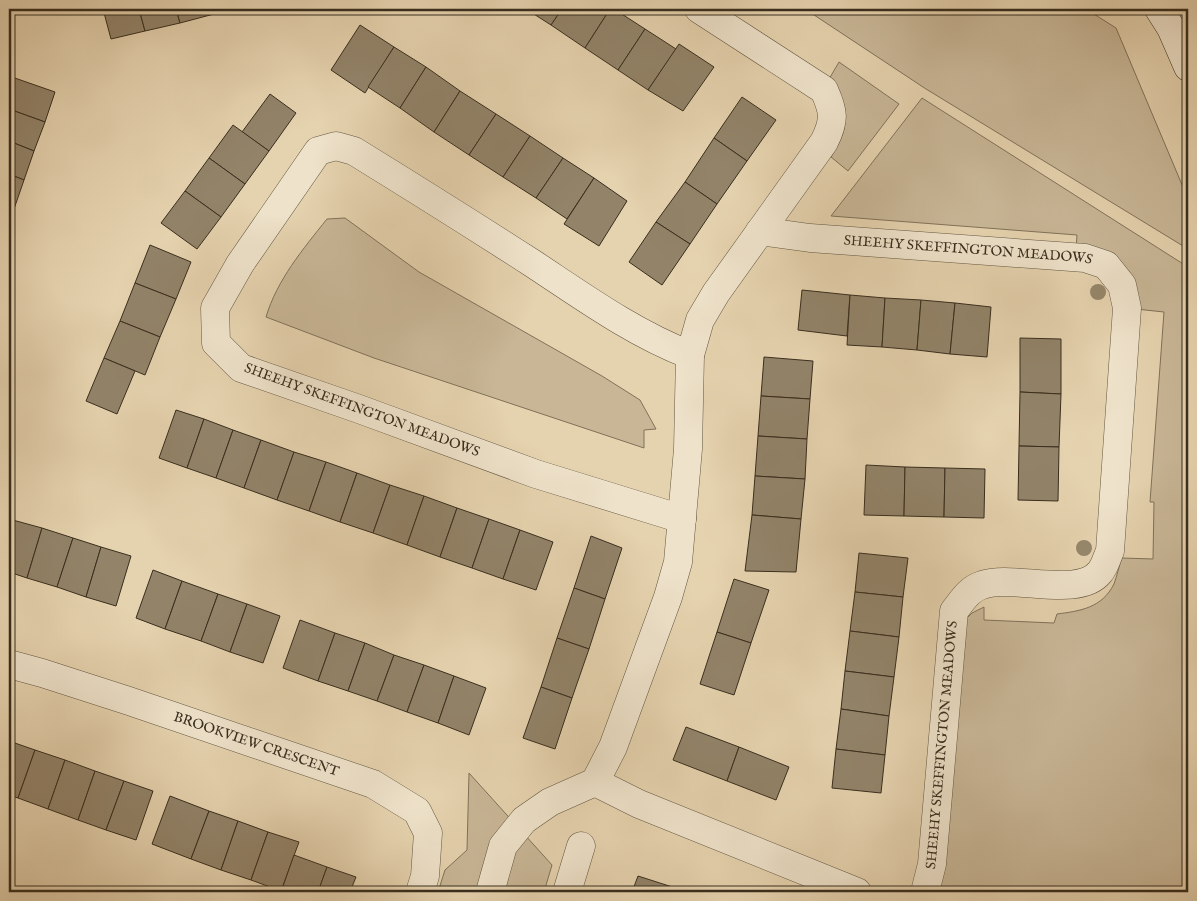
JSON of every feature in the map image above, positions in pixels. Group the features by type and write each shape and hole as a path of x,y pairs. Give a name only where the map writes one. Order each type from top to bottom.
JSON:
{"street":[{"path":"490,892 503,846 524,820 550,802 595,782 613,747 668,597 678,562 688,449 690,355 700,320 716,293 824,142 832,128 832,108 824,90 699,9"},
{"path":"1159,9 1171,28 1188,66"},
{"name":"SHEEHY SKEFFINGTON MEADOWS","path":"682,519 536,474 396,422 241,368 216,344 215,308 240,264 318,151 336,146 354,151 657,341 690,355"},
{"name":"SHEEHY SKEFFINGTON MEADOWS","path":"760,231 810,238 1085,258 1106,265 1122,285 1127,308 1110,550 1100,572 1086,582 1065,585 998,582 981,585 966,595 954,611 932,864 925,892"},
{"name":"BROOKVIEW CRESCENT","path":"9,664 42,673 373,784 416,811 428,833 425,876 420,892"},
{"path":"595,782 639,804 857,892"},
{"path":"567,892 581,846"}],"shaded area":[{"path":"805,9 1086,9 1116,28 1188,199 1188,249 926,89"},
{"path":"839,62 899,104 848,171 831,157 842,136 845,120 840,104 825,86"},
{"path":"922,98 1188,267 1188,892 936,892 966,619 972,613 984,607 984,620 1054,623 1057,614 1082,610 1103,598 1114,584 1122,558 1153,559 1154,502 1150,502 1164,312 1136,309 1076,250 1077,235 831,216"},
{"path":"345,218 419,272 602,376 640,400 656,429 644,430 644,448 374,358 266,317 284,278 318,230 327,219"},
{"path":"469,773 552,865 544,892 438,892 445,870 467,850"}],"building":[{"path":"103,9 139,9 145,31 111,39"},
{"path":"139,9 176,9 180,23 145,31"},
{"path":"176,9 213,9 214,14 180,23"},
{"path":"213,9 236,9 214,14"},
{"path":"526,9 562,9 551,25"},
{"path":"562,9 610,9 585,48 551,25"},
{"path":"610,9 614,9 645,29 618,70 585,48"},
{"path":"360,25 394,47 365,93 331,70"},
{"path":"645,29 676,49 648,90 618,70"},
{"path":"679,44 714,67 683,111 648,90"},
{"path":"394,47 426,67 400,108 368,87"},
{"path":"426,67 460,91 434,132 400,108"},
{"path":"9,76 55,92 45,122 9,109"},
{"path":"460,91 496,114 469,155 434,132"},
{"path":"270,94 296,113 269,151 242,132"},
{"path":"742,97 776,120 747,161 714,138"},
{"path":"9,109 45,122 34,151 9,141"},
{"path":"496,114 530,136 503,177 469,155"},
{"path":"233,125 269,151 245,184 209,158"},
{"path":"530,136 563,158 536,198 503,177"},
{"path":"714,138 747,161 717,204 685,182"},
{"path":"9,141 34,151 24,180 9,174"},
{"path":"209,158 245,184 221,217 185,191"},
{"path":"563,158 594,178 567,219 536,198"},
{"path":"9,174 24,180 14,209 9,207"},
{"path":"594,178 627,201 599,246 564,224"},
{"path":"685,182 717,204 690,244 656,222"},
{"path":"185,191 221,217 197,249 161,223"},
{"path":"656,222 690,244 662,285 629,262"},
{"path":"150,245 191,262 176,299 135,283"},
{"path":"135,283 176,299 160,337 120,321"},
{"path":"802,290 850,295 847,336 798,330"},
{"path":"850,295 885,298 882,347 847,345"},
{"path":"885,298 921,300 917,350 882,347"},
{"path":"921,300 955,303 950,354 917,350"},
{"path":"955,303 991,307 987,357 950,354"},
{"path":"120,321 160,337 145,375 104,358"},
{"path":"1020,338 1061,339 1061,394 1020,392"},
{"path":"764,357 813,361 810,399 761,396"},
{"path":"104,358 135,371 117,414 86,401"},
{"path":"1020,392 1061,394 1059,447 1019,446"},
{"path":"761,396 810,399 807,439 758,436"},
{"path":"176,410 204,419 187,468 159,458"},
{"path":"204,419 233,430 216,478 187,468"},
{"path":"233,430 261,440 244,488 216,478"},
{"path":"758,436 807,439 805,479 755,476"},
{"path":"261,440 294,452 277,500 244,488"},
{"path":"1019,446 1059,447 1058,501 1018,500"},
{"path":"294,452 326,462 309,511 277,500"},
{"path":"326,462 357,473 340,522 309,511"},
{"path":"866,465 905,467 904,516 864,515"},
{"path":"905,467 945,468 944,517 904,516"},
{"path":"945,468 985,469 984,518 944,517"},
{"path":"357,473 390,485 373,533 340,522"},
{"path":"755,476 805,479 801,519 752,515"},
{"path":"390,485 424,496 407,545 373,533"},
{"path":"424,496 457,508 440,557 407,545"},
{"path":"457,508 489,519 472,568 440,557"},
{"path":"752,515 801,519 796,572 745,571"},
{"path":"9,519 42,528 27,578 9,572"},
{"path":"489,519 520,530 503,579 472,568"},
{"path":"42,528 73,538 57,587 27,578"},
{"path":"520,530 553,542 536,590 503,579"},
{"path":"591,536 622,548 605,599 574,588"},
{"path":"73,538 101,547 86,597 57,587"},
{"path":"101,547 131,556 116,606 86,597"},
{"path":"859,553 908,558 903,597 855,592"},
{"path":"153,570 182,581 165,629 136,618"},
{"path":"734,579 769,590 751,643 717,632"},
{"path":"182,581 218,594 201,641 165,629"},
{"path":"574,588 605,599 589,649 557,638"},
{"path":"855,592 903,597 899,637 850,631"},
{"path":"218,594 247,604 230,652 201,641"},
{"path":"247,604 280,616 263,663 230,652"},
{"path":"300,620 335,633 318,681 283,668"},
{"path":"850,631 899,637 894,677 845,671"},
{"path":"717,632 751,643 734,695 700,684"},
{"path":"335,633 365,643 348,691 318,681"},
{"path":"557,638 589,649 572,698 541,687"},
{"path":"365,643 394,655 377,701 348,691"},
{"path":"394,655 424,665 407,712 377,701"},
{"path":"424,665 454,676 438,723 407,712"},
{"path":"845,671 894,677 889,716 841,709"},
{"path":"454,676 486,688 469,735 438,723"},
{"path":"541,687 572,698 555,749 523,738"},
{"path":"841,709 889,716 885,755 836,749"},
{"path":"686,727 739,747 727,781 673,760"},
{"path":"9,741 35,750 18,798 9,795"},
{"path":"739,747 789,767 776,800 727,781"},
{"path":"836,749 885,755 881,793 832,788"},
{"path":"35,750 65,760 48,809 18,798"},
{"path":"65,760 95,771 78,820 48,809"},
{"path":"95,771 124,781 106,830 78,820"},
{"path":"124,781 153,791 136,840 106,830"},
{"path":"170,796 209,811 191,859 152,844"},
{"path":"209,811 238,821 221,870 191,859"},
{"path":"238,821 268,832 251,880 221,870"},
{"path":"268,832 299,842 281,891 251,880"},
{"path":"294,855 327,867 318,892 281,892"},
{"path":"327,867 356,877 350,892 318,892"},
{"path":"638,876 688,892 632,892"}],"tram line":[{"path":"1183,9 1188,12"}]}
